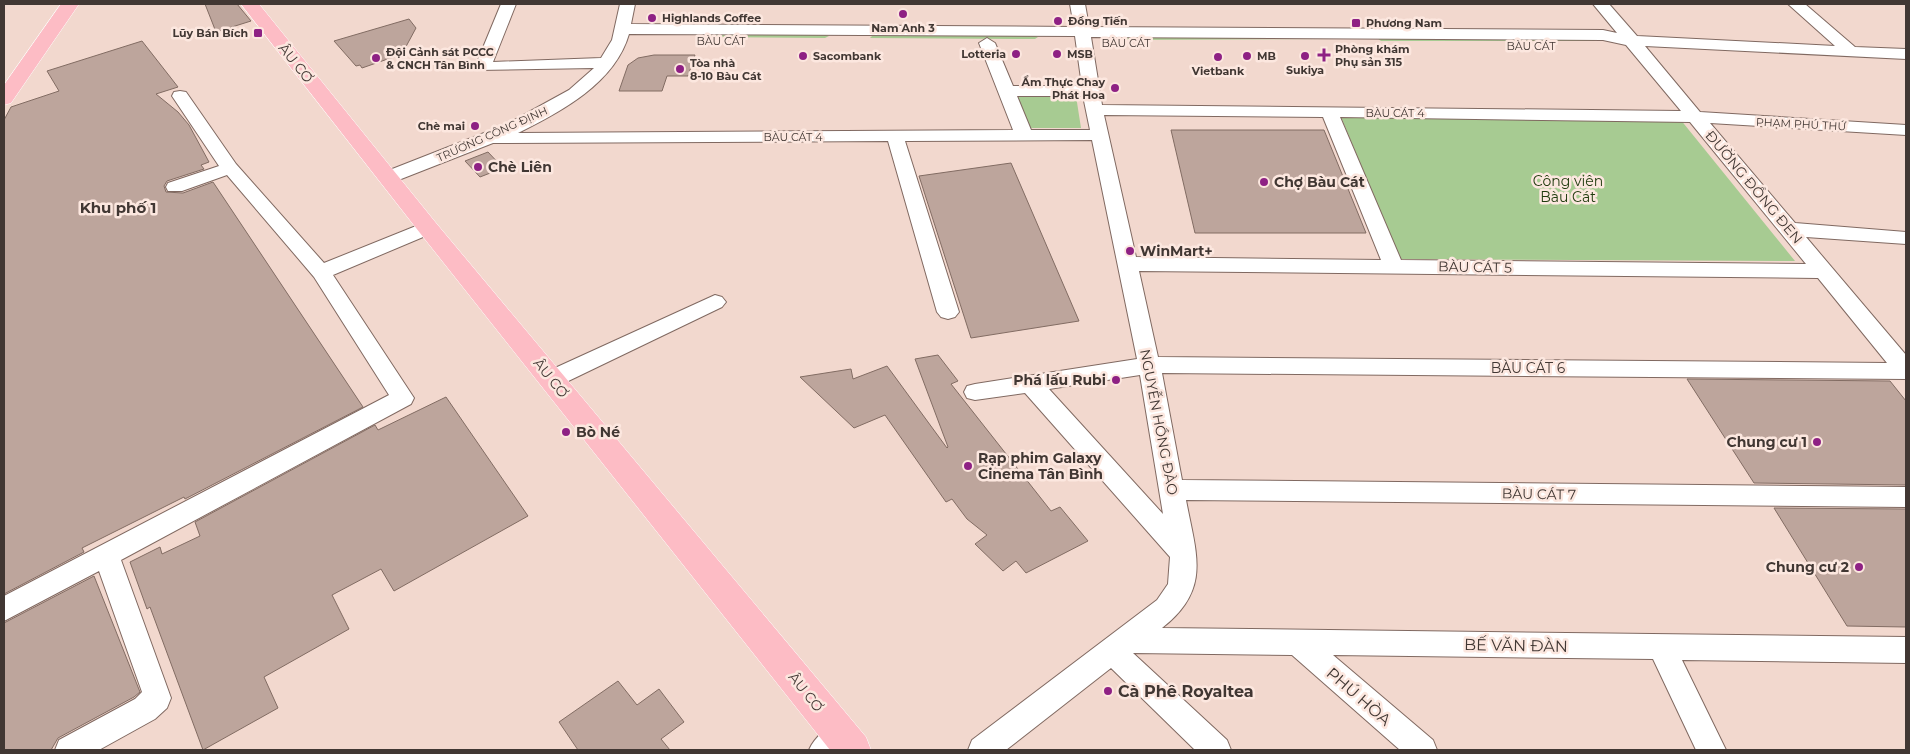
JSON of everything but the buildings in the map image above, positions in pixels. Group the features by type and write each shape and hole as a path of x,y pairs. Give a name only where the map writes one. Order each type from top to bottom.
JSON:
{"main road":[{"path":"4,74 54,4"},
{"path":"4,99 70,4"},
{"name":"ÂU CƠ","path":"250,4 428,228 552,379 839,746"}],"street":[{"path":"508,4 483,67 608,63"},
{"name":"TRƯƠNG CÔNG ĐỊNH","path":"389,177 487,138 570,97 592,80 608,63 621,35 628,4"},
{"name":"NGUYỄN HỒNG ĐÀO","path":"983,750 1119,646 1174,601 1183,580 1183,553 1172,490 1149,364 1092,100 1078,4"},
{"name":"ĐƯỜNG ĐỒNG ĐEN","path":"1602,4 1906,371"},
{"path":"1796,4 1850,51"},
{"name":"BÀU CÁT","path":"621,35 1361,39 1612,46 1632,41 1906,54"},
{"name":"BÀU CÁT","path":"853,36 987,42 1082,37"},
{"path":"987,42 1024,135"},
{"name":"BÀU CÁT 4","path":"1007,91 1092,100 1329,112 1665,114 1696,117"},
{"path":"4,609 403,398 321,272 230,168 180,96"},
{"path":"1329,112 1394,267"},
{"name":"PHẠM PHÚ THỨ","path":"1696,117 1906,130"},
{"name":"BÀU CÁT 4","path":"487,138 1099,135"},
{"path":"895,136 948,312"},
{"path":"175,188 230,168"},
{"path":"321,272 428,228"},
{"path":"1788,229 1906,238"},
{"name":"BÀU CÁT 5","path":"1127,264 1823,271"},
{"path":"552,379 715,302"},
{"name":"BÀU CÁT 6","path":"975,392 1149,364 1906,371"},
{"path":"1030,383 1183,553"},
{"name":"BÀU CÁT 7","path":"1172,490 1906,497"},
{"path":"70,750 145,709 157,698 157,693 107,556"},
{"name":"BẾ VĂN ĐÀN","path":"1119,646 1297,642 1906,650"},
{"name":"PHÚ HÒA","path":"1297,642 1422,750"},
{"path":"1119,646 1216,750"},
{"path":"1661,647 1711,750"}],"green space":[{"path":"710,34 829,36 825,38 708,37"},
{"path":"873,35 1038,37 1035,39 870,38"},
{"path":"1126,37 1341,38 1342,39 1128,40"},
{"path":"1377,38 1594,40 1595,41 1381,41"},
{"path":"1015,96 1076,96 1081,128 1029,128"},
{"name":"Công viên Bàu Cát","path":"1341,117 1680,119 1795,261 1400,259"}],"place":[{"name":"Nam Anh 3","path":"903,14"},
{"name":"Highlands Coffee","path":"652,18"},
{"name":"Đồng Tiến","path":"1058,21"},
{"name":"Phương Nam","path":"1356,23"},
{"name":"Lũy Bán Bích","path":"258,33"},
{"name":"Lotteria","path":"1016,54"},
{"name":"MSB","path":"1057,54"},
{"name":"Phòng khám Phụ sản 315","path":"1324,55"},
{"name":"Sacombank","path":"803,56"},
{"name":"MB","path":"1247,56"},
{"name":"Sukiya","path":"1305,56"},
{"name":"Vietbank","path":"1218,57"},
{"name":"Đội Cảnh sát PCCC & CNCH Tân Bình","path":"376,58"},
{"name":"Tòa nhà 8-10 Bàu Cát","path":"680,69"},
{"name":"Ẩm Thực Chay Phát Hoa","path":"1115,88"},
{"name":"Chè mai","path":"475,126"},
{"name":"Chè Liên","path":"478,167"},
{"name":"Chợ Bàu Cát","path":"1264,182"},
{"name":"WinMart+","path":"1130,251"},
{"name":"Phá lấu Rubi","path":"1116,380"},
{"name":"Bò Né","path":"566,432"},
{"name":"Chung cư 1","path":"1817,442"},
{"name":"Rạp phim Galaxy Cinema Tân Bình","path":"968,466"},
{"name":"Chung cư 2","path":"1859,567"},
{"name":"Cà Phê Royaltea","path":"1108,691"}],"district":[{"name":"Khu phố 1","path":"118,208"}]}
